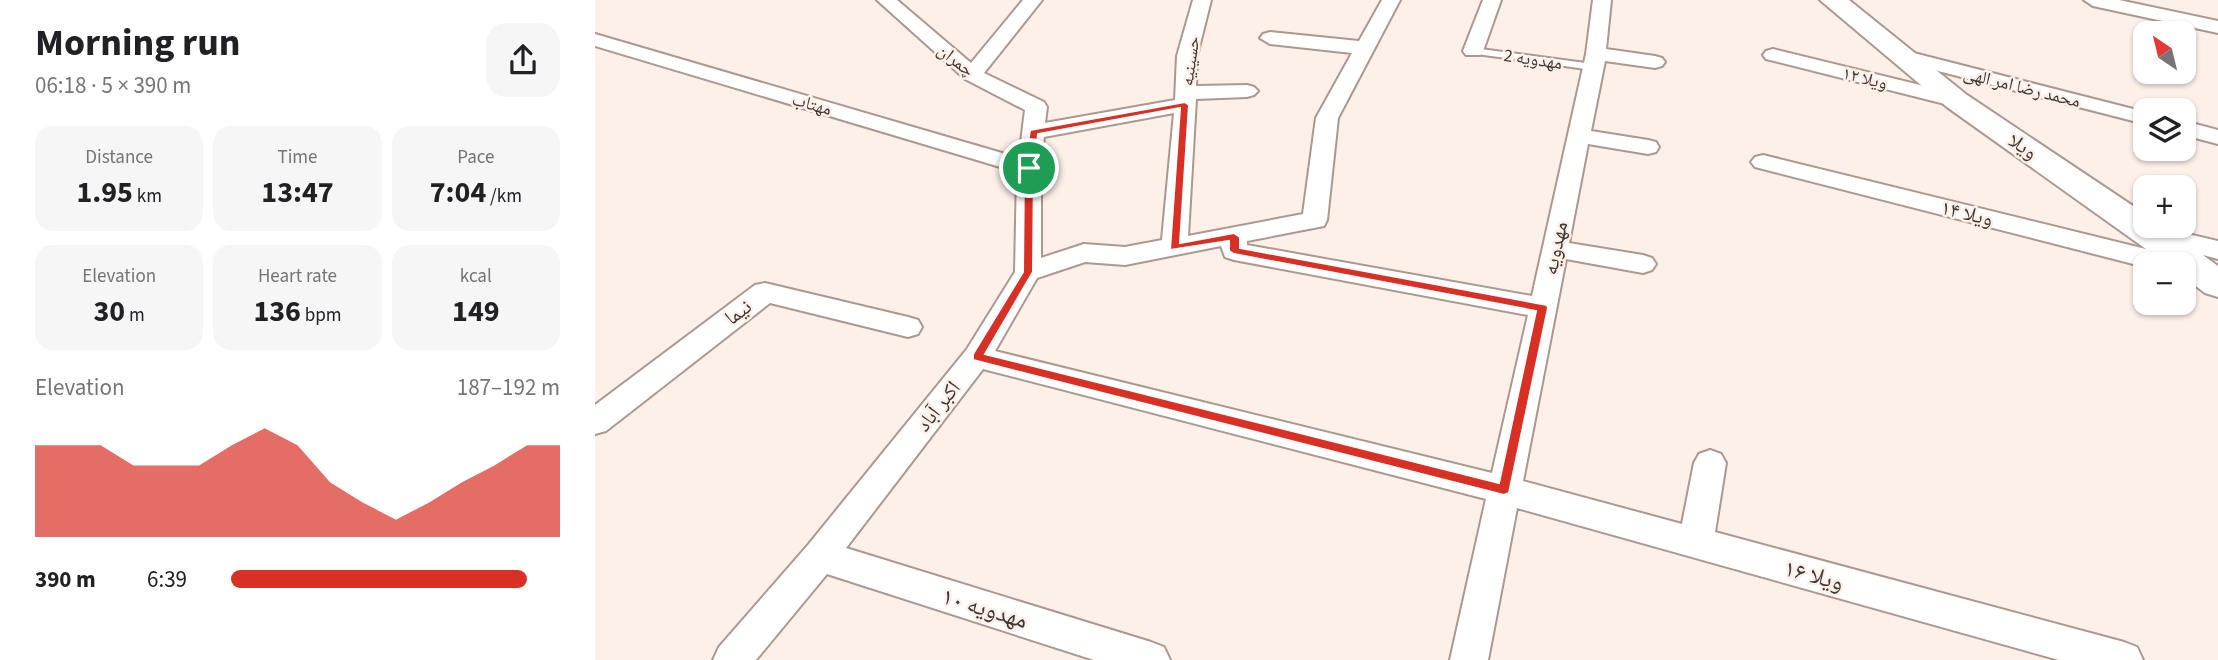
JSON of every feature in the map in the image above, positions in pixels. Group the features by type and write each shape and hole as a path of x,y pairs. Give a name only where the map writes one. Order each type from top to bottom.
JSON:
{"street":[{"name":"چمران","path":"886,0 972,75 1036,107 1033,132"},
{"path":"972,75 1033,0"},
{"name":"حسینیه","path":"1174,248 1187,56 1202,0"},
{"path":"1247,91 1185,99 1033,132 1029,168 1028,272 1084,253 1125,256 1315,220 1327,118 1391,0"},
{"path":"1473,51 1492,0"},
{"name":"مهدویه","path":"1469,660 1579,136 1594,61 1602,0"},
{"name":"ویلا","path":"1833,0 1957,101 2206,269"},
{"path":"2093,0 2218,27"},
{"path":"1271,38 1365,48"},
{"name":"مهتاب","path":"595,40 1029,168"},
{"name":"ویلا ۱۲","path":"1773,55 1957,101"},
{"name":"محمد رضا امر الهی","path":"1898,55 2133,115"},
{"path":"1594,61 1655,62"},
{"path":"2196,131 2218,137"},
{"path":"1579,136 1648,147"},
{"name":"ویلا ۱۴","path":"1763,162 2133,255"},
{"path":"1234,237 1234,251 1543,308"},
{"path":"1555,250 1643,264"},
{"name":"اکبر آباد","path":"732,660 820,555 977,357 1028,272"},
{"name":"نیما","path":"595,422 765,292 908,327"},
{"name":"ویلا ۱۶","path":"977,357 1504,489 2124,660"},
{"path":"1696,542 1710,463"},
{"name":"مهدویه ۱۰","path":"820,555 1151,660"}],"lane":[{"name":"مهدویه 2","path":"1473,51 1594,61"}],"route":[{"path":"1185,105 1174,248 1234,237 1234,251 1543,308 1504,489 977,357 1028,272 1029,168 1033,132 1185,105"}]}
